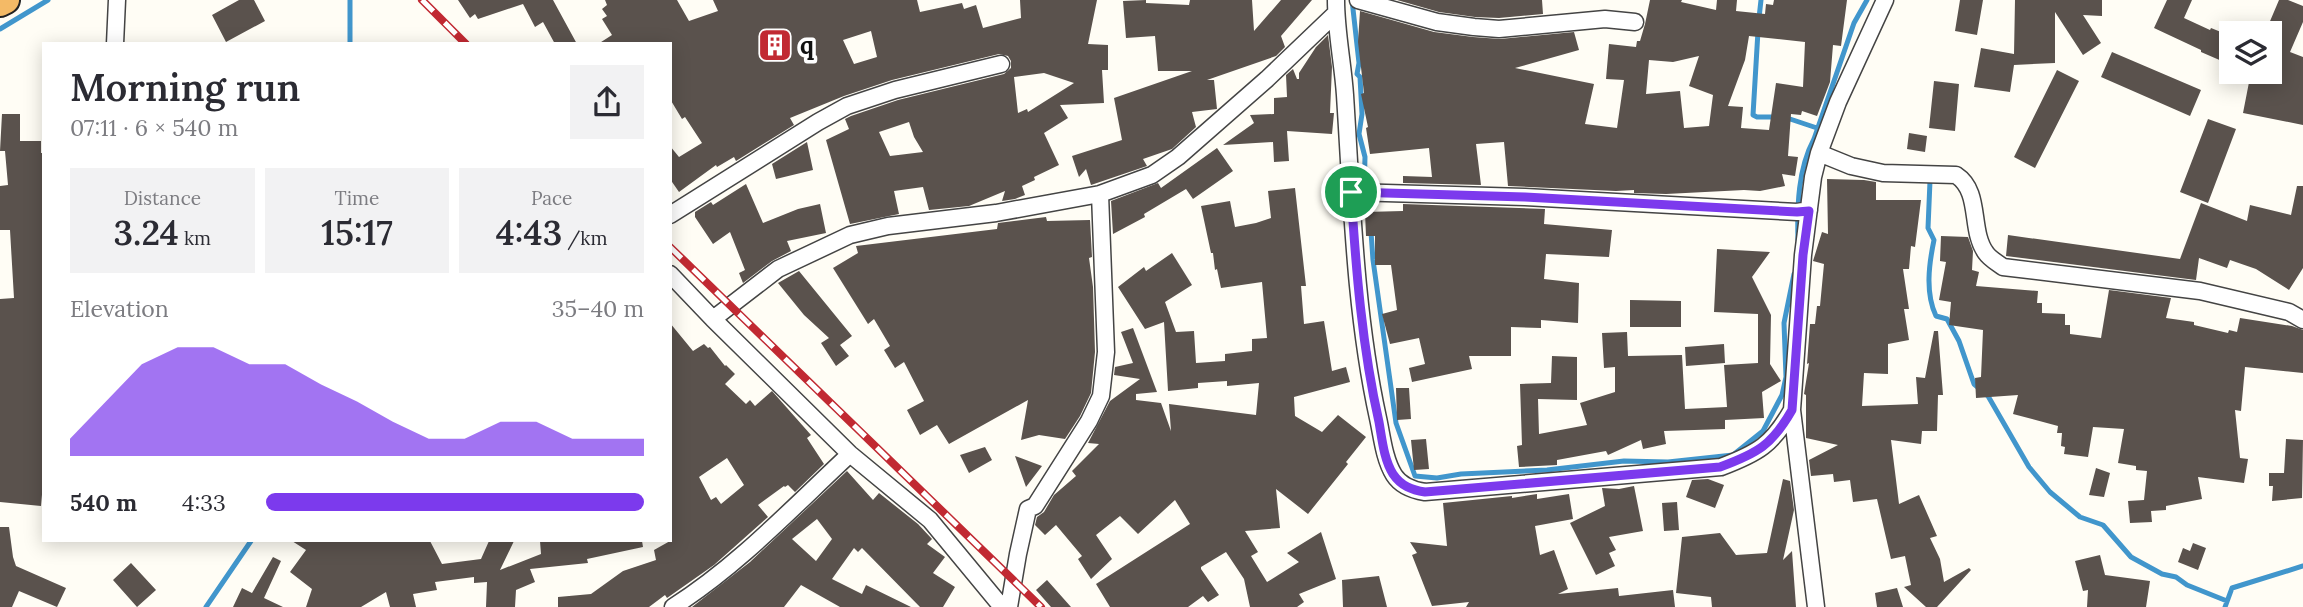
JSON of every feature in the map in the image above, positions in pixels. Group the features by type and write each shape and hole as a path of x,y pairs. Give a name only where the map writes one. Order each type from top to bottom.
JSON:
{"highway":[{"path":"0,3 6,0"}],"street":[{"path":"115,42 117,0"},
{"path":"1359,0 1437,22 1499,29 1605,19 1635,22"},
{"path":"1816,607 1792,410 1803,255 1813,177 1819,153 1838,102 1885,0"},
{"path":"1336,7 1343,62 1356,265 1370,383 1393,474 1411,490 1425,492 1720,467 1747,457 1767,445 1792,410"},
{"path":"713,319 778,269 850,235 888,226 996,213 1100,194 1152,175 1178,157 1267,79 1336,7"},
{"path":"672,214 847,106 895,90 1001,64"},
{"path":"1819,153 1851,166 1883,173 1956,175 1965,181 1970,192 1979,242 1987,255 2003,267 2200,291 2289,312 2303,320"},
{"path":"1351,192 1525,197 1809,211"},
{"path":"1009,607 1017,554 1028,509 1035,506 1089,421 1101,396 1106,352 1100,194"},
{"path":"672,276 850,454 930,520 1002,607"},
{"path":"673,607 729,567 850,454"}],"building":[{"path":"239,0 254,0 265,21 226,42 212,15"},
{"path":"458,0 553,0 576,42 554,42 543,22 535,27 523,4 478,19 475,14 470,18"},
{"path":"605,0 677,0 689,21 718,11 713,0 917,0 920,12 962,3 964,9 976,5 983,28 1021,18 1020,0 1097,0 1088,44 1108,45 1108,70 1102,70 1104,103 1060,105 1068,118 1044,133 1059,165 1022,186 1025,195 1015,199 1002,201 1005,191 969,206 929,210 923,187 894,191 899,214 850,224 826,140 849,129 845,119 851,116 898,100 1004,74 1011,68 1011,61 1008,56 999,54 892,80 790,118 794,125 736,161 734,157 717,167 716,165 679,192 672,182 672,148 679,157 702,143 672,102 672,42 601,42 612,35 602,19 607,16 602,9 607,5","holes":["871,31 877,57 854,64 843,40","1044,73 1074,83 1028,112 1027,109 1018,113 1014,77","909,122 923,152 890,156 879,132"]},
{"path":"1146,0 1146,3 1189,5 1190,0 1252,0 1254,31 1281,0 1312,0 1281,36 1285,47 1276,56 1207,80 1214,80 1217,109 1192,112 1196,127 1172,149 1143,159 1147,166 1091,185 1086,169 1079,177 1072,156 1122,140 1114,98 1192,71 1158,71 1155,36 1126,38 1123,1"},
{"path":"1397,0 1542,0 1543,14 1475,17 1439,12"},
{"path":"1650,0 1682,0 1681,2 1716,10 1717,0 1737,0 1736,11 1765,14 1766,4 1773,5 1774,0 1847,0 1841,46 1833,45 1830,82 1817,116 1802,111 1801,115 1791,114 1788,156 1798,157 1795,176 1782,174 1785,186 1760,191 1666,194 1634,193 1634,190 1508,186 1504,142 1476,144 1481,185 1403,183 1403,176 1432,177 1429,148 1370,154 1361,94 1364,93 1358,42 1360,11 1434,32 1473,37 1500,39 1574,32 1579,50 1515,68 1594,84 1585,124 1617,128 1624,80 1606,79 1609,44 1636,47","holes":["1749,36 1805,42 1803,87 1776,83 1769,130 1741,128 1743,107 1728,106 1745,60","1699,56 1689,86 1713,95 1709,126 1684,128 1680,91 1646,94 1649,60 1673,62"]},
{"path":"1960,0 1983,0 1977,35 1955,31"},
{"path":"2015,0 2102,0 2102,16 2083,15 2101,43 2083,55 2055,12 2055,63 2014,65 2010,92 1974,87 1981,48 2014,54"},
{"path":"2167,0 2192,0 2184,18 2219,31 2219,60 2201,52 2154,28"},
{"path":"2279,0 2288,0 2303,6 2303,22 2290,52 2303,57 2303,125 2243,113 2249,84 2282,84 2282,21 2270,21"},
{"path":"1328,35 1332,67 1330,113 1334,113 1332,134 1287,131 1289,161 1274,162 1273,142 1223,145 1254,123 1250,115 1274,114 1274,98 1287,97 1286,75 1293,69 1299,79 1299,73 1316,47"},
{"path":"2112,52 2201,90 2190,116 2101,77"},
{"path":"2057,70 2079,81 2035,168 2014,157"},
{"path":"1934,81 1959,84 1955,131 1929,128"},
{"path":"2,114 20,114 20,141 41,141 41,506 0,502 0,299 14,298 10,230 0,230 0,186 8,185 5,151 0,151"},
{"path":"2208,119 2236,129 2208,203 2180,192"},
{"path":"1909,133 1927,136 1925,152 1907,149"},
{"path":"807,142 813,170 776,179 772,164"},
{"path":"1217,148 1233,171 1193,199 1186,189 1144,214 1145,217 1113,234 1111,201 1158,183 1161,188"},
{"path":"1827,179 1876,182 1876,200 1921,200 1915,247 1911,246 1909,269 1903,269 1909,309 1904,309 1909,340 1888,344 1888,374 1864,373 1862,406 1918,404 1916,377 1925,378 1934,331 1938,331 1943,395 1938,395 1937,431 1922,431 1921,444 1891,440 1899,504 1919,495 1937,536 1930,538 1940,559 1944,582 1969,568 1971,570 1937,607 1926,607 1904,587 1911,585 1905,556 1891,559 1877,499 1853,502 1850,480 1834,482 1833,474 1811,476 1809,460 1838,445 1806,438 1804,394 1809,363 1807,364 1810,324 1815,324 1817,306 1820,306 1824,264 1813,261 1822,232 1828,234"},
{"path":"746,184 763,223 798,209 820,204 826,233 787,241 791,251 772,261 743,283 739,273 745,270 730,232 713,244 695,217 695,212 711,202 713,205"},
{"path":"2297,186 2303,186 2303,268 2289,290 2256,269 2230,260 2227,268 2199,258 2196,280 2006,256 2008,235 2180,259 2201,203 2247,221 2250,205 2291,215"},
{"path":"1295,188 1306,286 1301,286 1304,324 1324,321 1332,371 1346,367 1350,382 1294,397 1295,416 1322,432 1338,415 1366,437 1308,514 1276,489 1280,528 1245,531 1258,552 1251,556 1267,582 1299,562 1287,553 1321,532 1336,579 1299,594 1304,602 1297,607 1250,607 1244,579 1226,552 1201,567 1219,595 1208,602 1203,596 1188,607 1110,607 1096,584 1190,524 1175,500 1138,534 1120,516 1096,535 1112,559 1091,579 1078,559 1082,556 1056,525 1045,535 1035,525 1037,517 1044,512 1054,495 1076,476 1072,471 1099,444 1088,443 1110,401 1140,379 1114,375 1115,367 1133,363 1121,332 1133,328 1157,392 1136,394 1136,400 1161,403 1171,431 1169,404 1256,415 1259,383 1227,386 1227,381 1198,383 1198,388 1168,391 1164,322 1145,329 1118,287 1144,267 1146,271 1172,253 1192,285 1165,302 1176,332 1194,331 1196,363 1225,361 1225,354 1252,351 1252,339 1267,338 1262,282 1221,288 1201,206 1230,201 1235,227 1256,223 1271,218 1268,191"},
{"path":"1403,204 1545,209 1544,224 1612,230 1609,257 1546,254 1544,279 1579,283 1578,323 1541,320 1541,328 1511,327 1511,356 1469,356 1472,369 1412,382 1409,368 1425,364 1419,338 1390,344 1382,314 1397,310 1391,265 1375,265 1375,236 1366,236 1365,212 1403,211"},
{"path":"1046,217 1047,221 1090,220 1092,257 1089,258 1093,287 1095,352 1091,393 1080,416 1065,439 1039,435 1021,440 1028,400 949,444 937,425 920,435 907,410 924,401 904,362 895,368 884,350 890,346 874,319 868,324 833,268 858,253 856,246 997,229 998,223"},
{"path":"1941,236 1968,237 1973,251 1972,270 1979,272 1976,286 2038,291 2037,303 2042,303 2042,313 2065,314 2065,325 2070,325 2070,334 2101,338 2109,290 2171,298 2166,318 2194,322 2194,325 2228,333 2229,330 2237,332 2240,318 2303,330 2303,373 2245,367 2241,411 2235,410 2240,458 2248,459 2244,483 2198,477 2202,499 2166,506 2166,510 2151,511 2152,522 2130,523 2128,501 2144,500 2147,471 2118,463 2124,429 2093,427 2088,457 2064,454 2065,447 2061,446 2062,433 2057,433 2058,426 2013,414 2018,395 1976,398 1975,378 1981,377 1983,330 1949,325 1951,302 1939,300 1946,262 1940,261"},
{"path":"1717,249 1770,252 1752,277 1771,315 1770,364 1781,381 1762,392 1764,418 1725,420 1725,429 1664,431 1666,444 1643,449 1641,440 1608,455 1606,451 1557,460 1557,465 1519,467 1517,446 1522,445 1520,384 1551,383 1552,356 1577,357 1577,400 1538,399 1539,434 1587,425 1580,403 1615,392 1615,367 1604,368 1602,333 1627,332 1628,356 1682,355 1685,409 1727,407 1724,365 1758,363 1758,314 1714,312"},
{"path":"799,271 852,336 840,345 849,356 836,366 821,343 829,338 804,315 778,283"},
{"path":"1630,300 1681,301 1681,327 1630,327"},
{"path":"672,325 693,351 704,344 710,347 735,374 725,384 746,404 750,400 755,406 772,391 811,435 807,438 824,464 795,492 788,485 784,486 758,505 768,517 714,565 667,598 665,595 649,607 558,607 558,597 591,594 623,571 656,560 654,550 672,542","holes":["727,458 744,485 721,504 716,497 711,500 699,477"]},
{"path":"1724,344 1725,363 1686,366 1685,347"},
{"path":"1396,388 1409,388 1411,419 1397,420"},
{"path":"1426,439 1429,469 1414,470 1411,440"},
{"path":"2286,439 2303,440 2302,498 2272,501 2273,486 2269,486 2269,473 2284,473"},
{"path":"985,447 992,460 969,473 960,455"},
{"path":"1015,456 1042,466 1026,487"},
{"path":"2096,468 2110,473 2104,497 2089,495"},
{"path":"847,471 873,500 879,493 918,524 932,539 927,544 945,557 933,573 955,587 943,607 920,607 862,548 858,552 854,548 832,579 862,594 866,585 911,607 840,607 801,585 784,607 692,607 750,562","holes":["817,519 832,539 816,561 792,539"]},
{"path":"1708,479 1724,485 1715,508 1686,497 1692,480"},
{"path":"1783,479 1790,481 1794,510 1783,560 1792,551 1796,607 1712,607 1711,597 1676,593 1682,537 1720,533 1736,555 1767,553"},
{"path":"1634,486 1643,531 1609,537 1616,550 1609,553 1615,566 1596,575 1570,523 1605,506 1602,488"},
{"path":"1537,494 1537,499 1569,494 1573,519 1535,526 1540,555 1554,550 1568,589 1558,594 1618,588 1619,596 1673,590 1675,607 1466,607 1469,602 1432,606 1412,555 1417,553 1410,542 1447,546 1443,503"},
{"path":"1677,502 1679,530 1664,531 1662,503"},
{"path":"0,527 9,527 16,566 66,588 57,607 19,591 12,607 0,607"},
{"path":"294,542 431,542 442,564 481,559 489,542 514,542 500,570 541,554 540,542 642,542 643,547 587,559 588,563 530,569 535,582 516,590 515,607 486,607 487,582 474,583 474,577 435,582 437,590 413,594 416,607 390,607 386,592 361,607 306,607 312,589 290,572 306,550"},
{"path":"2193,543 2206,548 2198,570 2178,562 2183,548 2190,551"},
{"path":"2100,555 2105,575 2150,581 2146,607 2087,607 2088,590 2083,591 2075,561"},
{"path":"273,557 281,561 264,598 283,607 233,607 242,588 252,593"},
{"path":"131,563 156,590 137,607 113,580"},
{"path":"1379,576 1387,607 1343,607 1342,580"},
{"path":"1047,580 1071,607 1051,607 1036,590"},
{"path":"1897,588 1903,607 1877,607 1875,593"}],"waterway":[{"path":"0,29 48,0"},
{"path":"350,0 350,42"},
{"path":"1352,0 1362,114 1359,134 1365,157 1364,193 1369,219"},
{"path":"1759,18 1761,0"},
{"path":"1798,240 1798,201 1805,163 1854,23 1867,0"},
{"path":"1758,31 1753,115 1777,117"},
{"path":"1787,118 1817,128"},
{"path":"1930,181 1928,228 1934,240 1929,278 1930,298 1936,316 1947,319 1959,341 1974,384 1988,396 2029,467 2050,492 2080,517 2103,525 2131,557 2162,574 2176,577 2187,585 2227,601"},
{"path":"1371,232 1396,423 1415,476 1437,478 1624,461 1668,462 1733,455 1763,431 1782,395 1786,377 1784,323 1794,274"},
{"path":"206,607 250,542"},
{"path":"2225,607 2232,588 2303,566"}],"railway":[{"path":"422,0 464,42"},
{"path":"672,249 1041,607"}],"place":[{"name":"q","path":"775,45"}],"route":[{"path":"1351,192 1525,197 1809,211 1803,255 1792,410 1767,445 1747,457 1720,467 1425,492 1411,490 1393,474 1370,383 1356,265 1351,192"}]}
